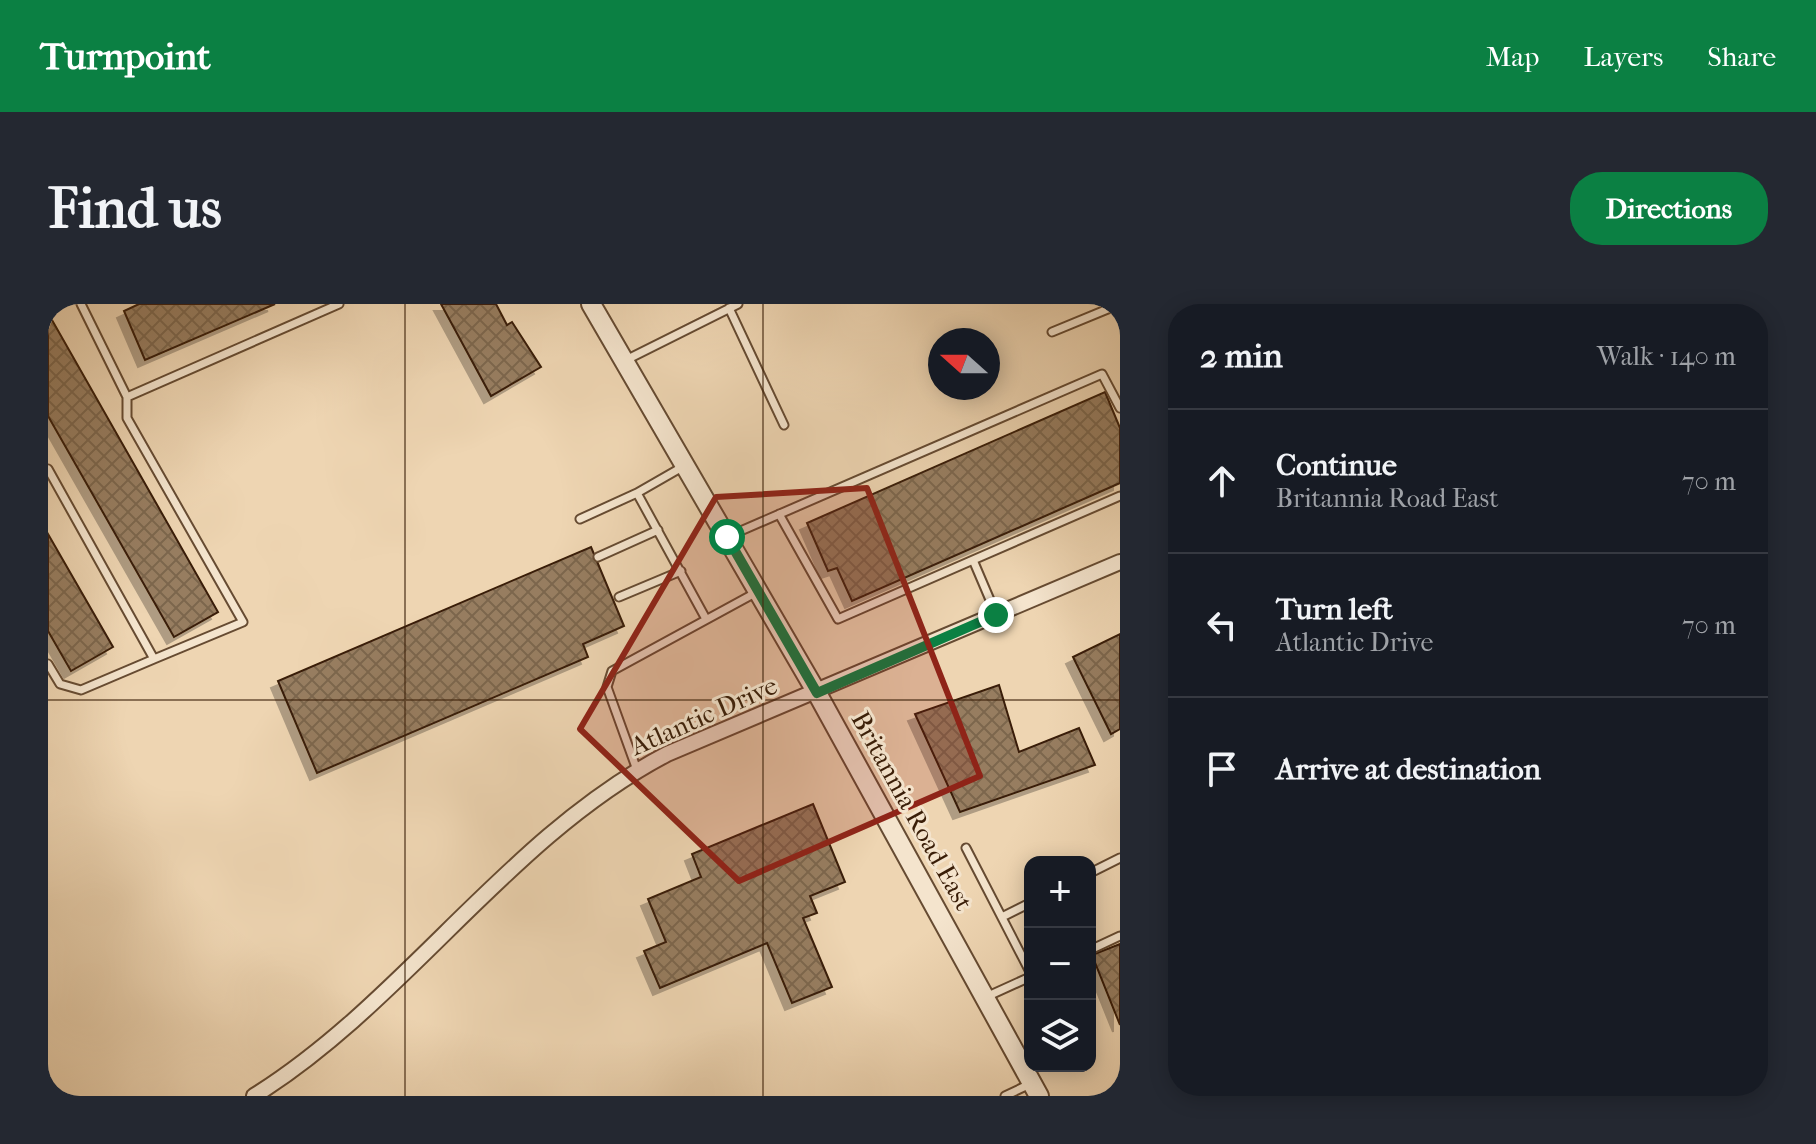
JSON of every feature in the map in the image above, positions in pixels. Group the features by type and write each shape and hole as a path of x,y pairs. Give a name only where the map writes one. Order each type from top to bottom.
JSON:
{"street":[{"name":"Britannia Road East","path":"591,304 817,693 1036,1090"},
{"name":"Atlantic Drive","path":"254,1096 289,1074 343,1028 532,849 585,806 637,770 1120,562"}],"lane":[{"path":"48,664 60,684 81,690 243,622 127,418 127,397 81,304"},
{"path":"127,397 339,304"},
{"path":"624,361 738,304"},
{"path":"1052,332 1120,304"},
{"path":"729,308 784,425"},
{"path":"727,537 1102,374 1120,408"},
{"path":"580,519 637,493 685,466"},
{"path":"48,469 154,659"},
{"path":"637,493 706,619"},
{"path":"779,514 838,619 1120,496"},
{"path":"598,557 658,530"},
{"path":"973,560 996,615"},
{"path":"619,597 681,571"},
{"path":"637,770 607,687 612,671 758,591"},
{"path":"966,848 1024,963"},
{"path":"1096,870 1120,858"},
{"path":"1002,917 1024,906"},
{"path":"1096,947 1120,936"},
{"path":"986,997 1024,978"},
{"path":"1005,1096 1036,1090"}],"highlighted area":[{"path":"867,488 980,776 739,881 580,729 716,497"}],"building":[{"path":"139,304 275,304 145,360 124,311"},
{"path":"441,304 496,304 507,325 512,322 541,367 491,396"},
{"path":"48,313 218,612 174,637 48,416"},
{"path":"1105,392 1120,428 1120,483 852,601 837,568 828,571 807,523"},
{"path":"48,534 113,647 71,671 48,631"},
{"path":"591,547 624,626 583,644 588,657 317,773 278,681"},
{"path":"1120,634 1120,729 1111,734 1073,657"},
{"path":"999,685 1019,752 1079,728 1095,765 960,812 915,714"},
{"path":"813,804 845,882 810,896 817,913 803,918 832,987 792,1003 767,943 660,988 644,951 666,942 648,899 701,877 692,854"},
{"path":"1120,944 1120,1025 1096,965 1096,953"}],"route":[{"path":"727,537 817,693 996,615"}]}
